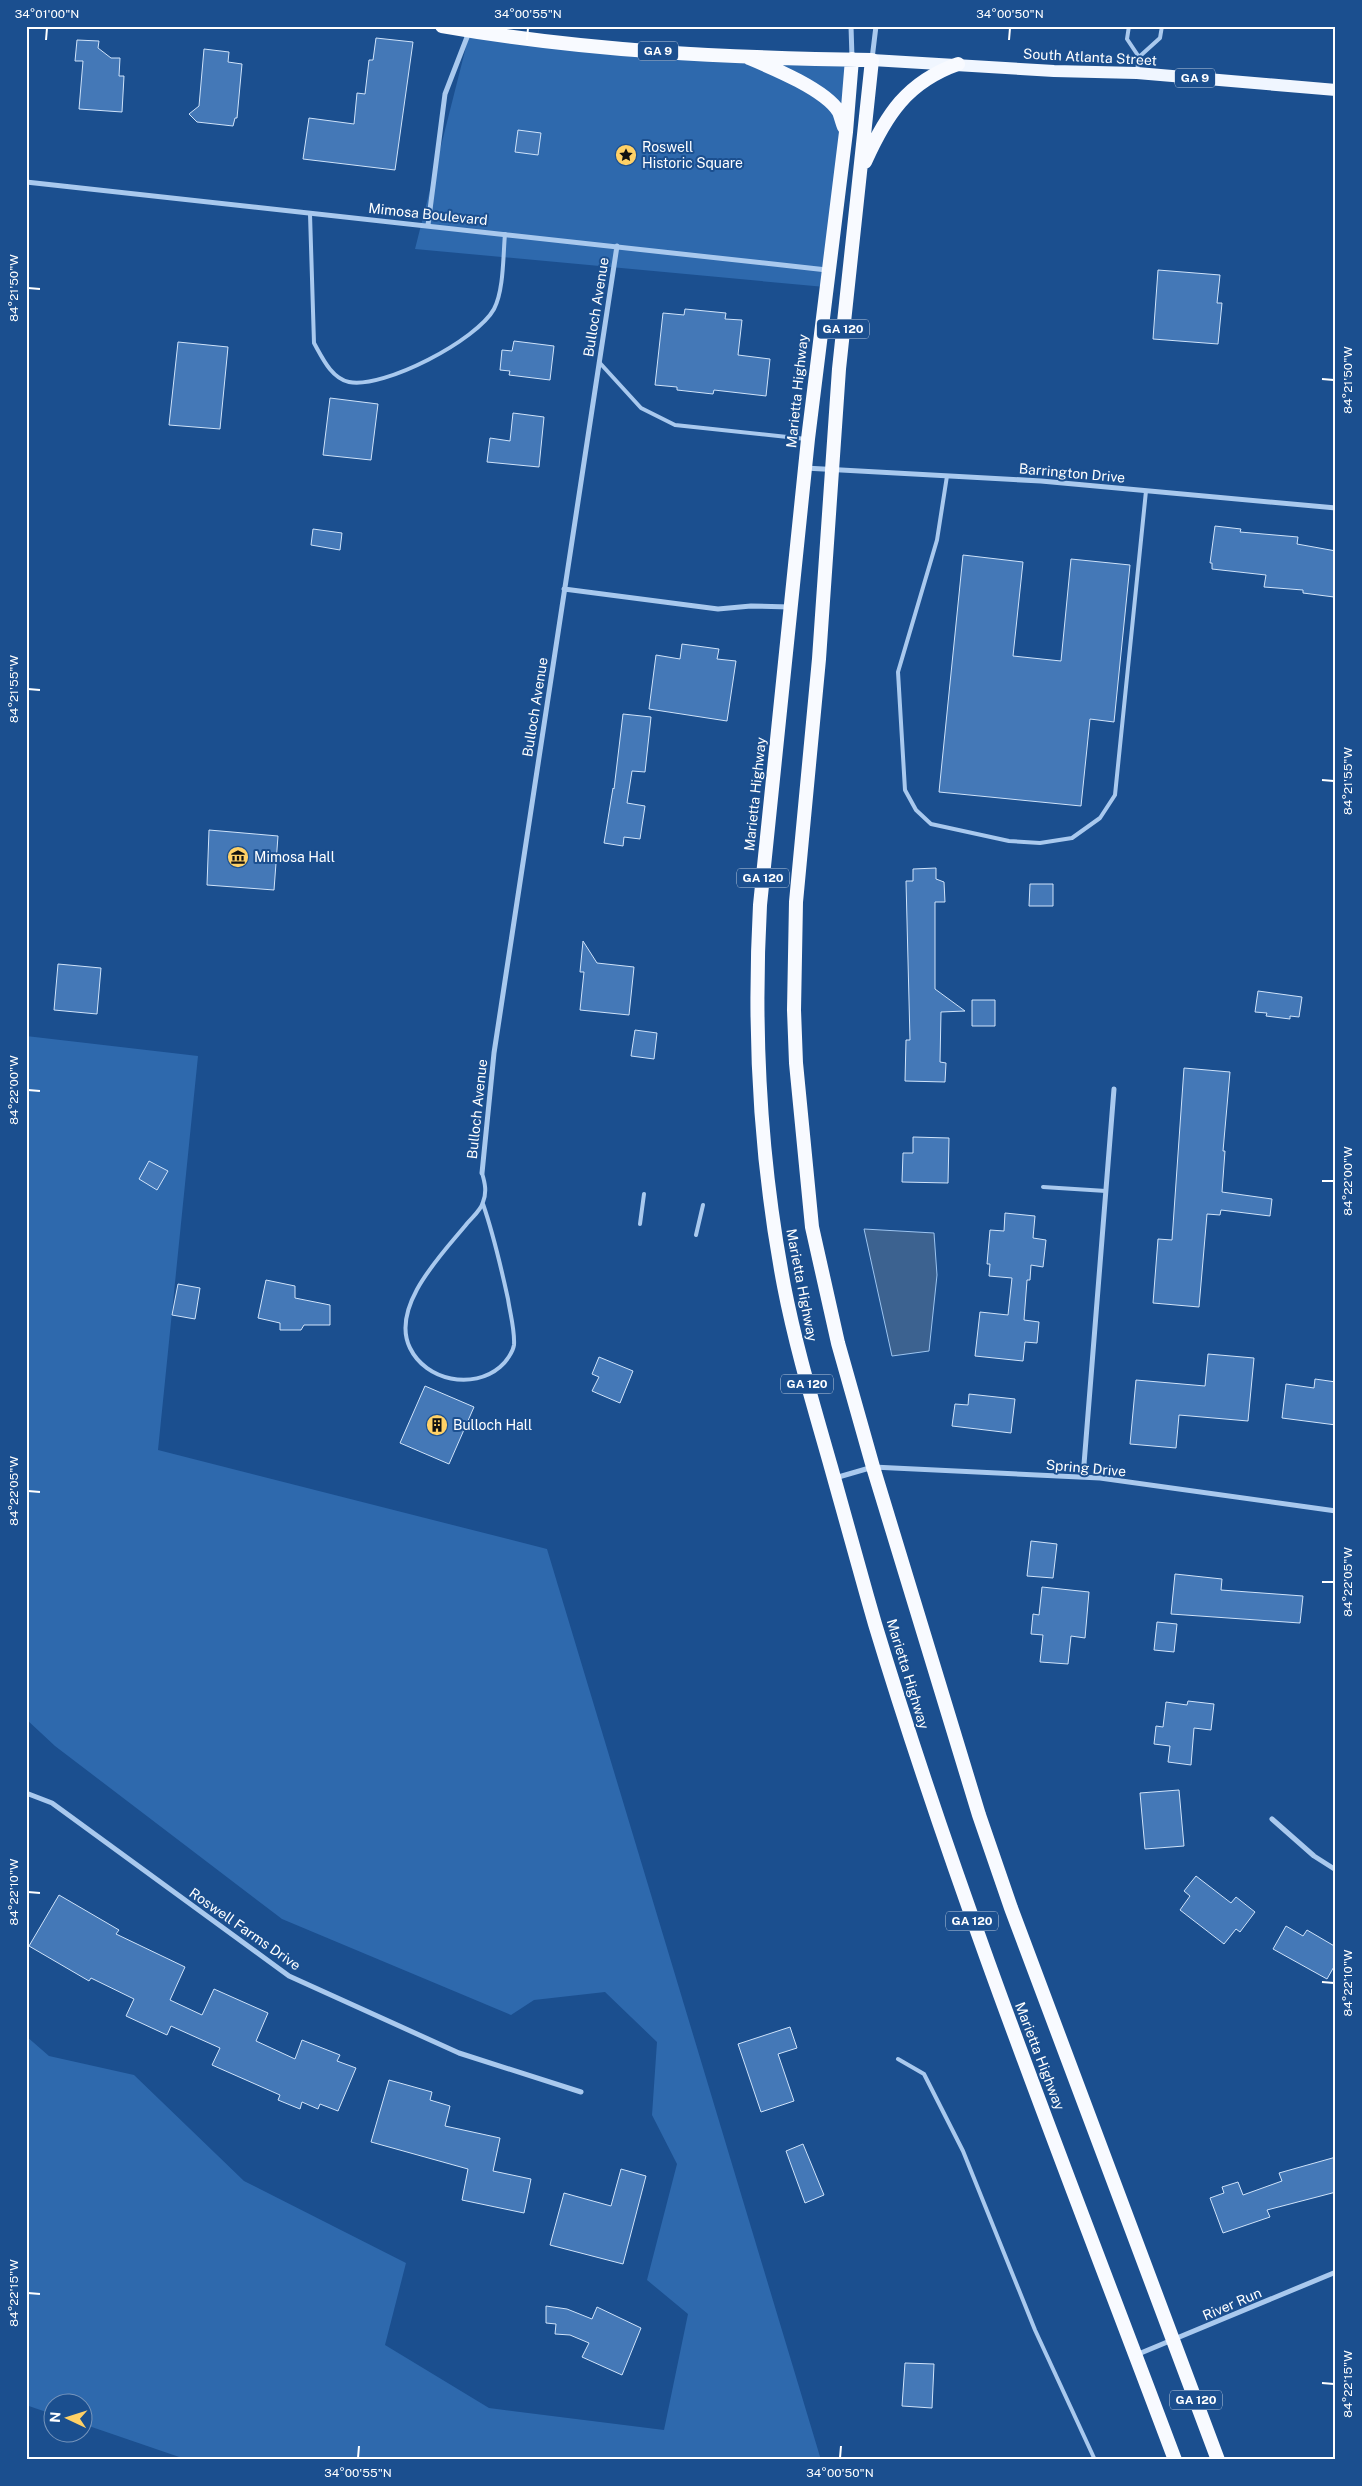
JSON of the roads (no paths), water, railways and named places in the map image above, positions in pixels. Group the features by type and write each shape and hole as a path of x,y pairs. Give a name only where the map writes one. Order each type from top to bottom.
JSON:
{"highway":[{"name":"GA 9","path":"442,26 576,45 741,55 872,60"},
{"path":"741,55 785,73 831,103 838,112 846,132"},
{"name":"Marietta Highway","path":"852,59 846,132 827,270 808,439 760,914 757,968 759,1074 766,1160 784,1288 798,1350 882,1647 970,1915 1175,2460"},
{"name":"Marietta Highway","path":"872,60 857,189 796,902 794,1027 800,1124 812,1227 838,1343 873,1467 947,1716 1007,1899 1218,2460"},
{"path":"857,189 865,163 890,114 915,87 938,71 958,64"}],"main road":[{"name":"South Atlanta Street","path":"872,60 1054,71 1137,73 1336,90"}],"street":[{"path":"851,26 852,59"},
{"path":"872,60 876,26"},
{"path":"428,225 445,94 470,29"},
{"name":"Mimosa Boulevard","path":"26,182 827,270"},
{"name":"Bulloch Avenue","path":"482,1173 494,1053 617,246"},
{"name":"Barrington Drive","path":"805,468 1041,481 1336,508"},
{"path":"564,589 718,609 751,606 790,608"},
{"path":"1083,1478 1114,1089"},
{"name":"Spring Drive","path":"834,1478 873,1467 1083,1478 1336,1511"},
{"name":"Roswell Farms Drive","path":"26,1793 52,1803 289,1976 459,2053 581,2092"},
{"path":"1272,1819 1314,1856 1336,1870"},
{"name":"River Run","path":"1136,2355 1336,2272"}],"lane":[{"path":"1129,26 1127,39 1139,57"},
{"path":"1137,73 1139,57 1160,38 1162,26"},
{"path":"310,214 314,343 334,374 348,382 362,382 392,376 442,353 482,323 494,309 497,298 505,234"},
{"path":"599,362 641,408 676,425 808,439"},
{"path":"948,476 938,540 898,672 905,790 916,810 931,824 1009,841 1040,843 1072,838 1100,818 1115,795 1146,491"},
{"path":"482,1173 486,1188 483,1204 496,1243 512,1322 514,1346 505,1363 490,1376 471,1381 449,1378 427,1369 410,1348 407,1330 411,1297 434,1263 483,1204"},
{"path":"1043,1187 1106,1191"},
{"path":"640,1224 644,1194"},
{"path":"696,1235 703,1205"},
{"path":"898,2059 924,2074 963,2151 1035,2330 1095,2460"}],"place":[{"name":"Roswell Historic Square","path":"626,155"},
{"name":"Mimosa Hall","path":"238,857"},
{"name":"Bulloch Hall","path":"437,1425"}]}
